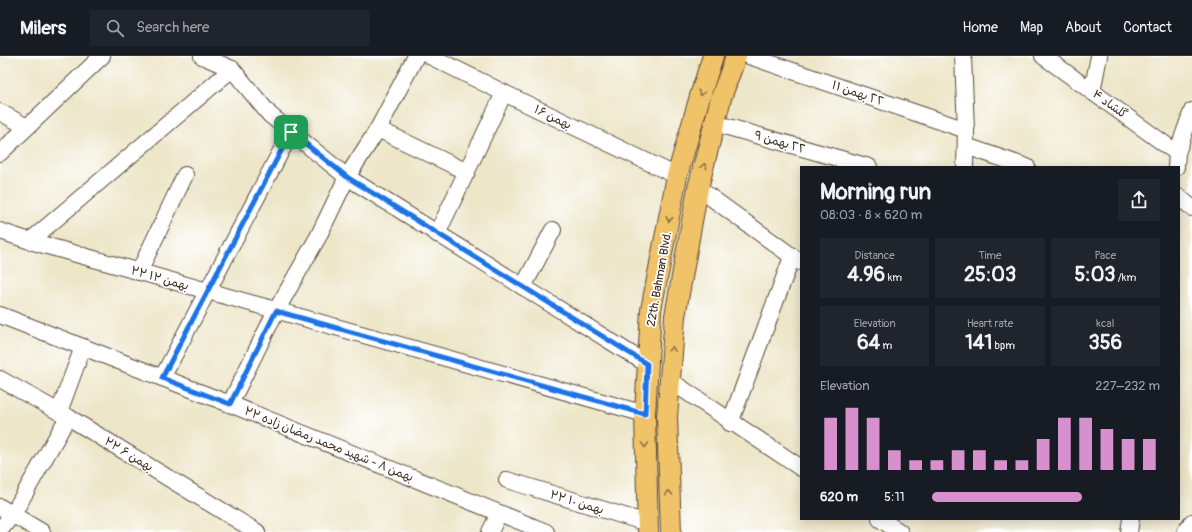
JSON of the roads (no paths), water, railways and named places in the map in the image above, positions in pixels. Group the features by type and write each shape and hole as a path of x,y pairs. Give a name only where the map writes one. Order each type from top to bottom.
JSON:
{"main road":[{"name":"22th. Bahman Blvd.","path":"671,532 667,417 675,316 698,188 714,123 736,56"},
{"name":"22th. Bahman Blvd.","path":"648,527 645,414 651,310 677,176 710,57"}],"street":[{"path":"0,153 102,56"},
{"path":"202,56 232,68 270,115 347,177 647,364"},
{"path":"230,404 276,311 318,237 347,177 378,128 416,56"},
{"name":"بهمن ۱۶","path":"430,56 504,94 677,176"},
{"name":"٢٢ بهمن ١١","path":"749,56 966,138 1025,166"},
{"path":"963,56 966,138 965,166"},
{"name":"گلشاد ۴","path":"1043,56 1092,92 1177,160"},
{"path":"1092,92 1098,56"},
{"path":"30,241 232,68"},
{"path":"437,234 504,94"},
{"path":"1177,160 1192,111"},
{"path":"0,112 27,127"},
{"name":"٢٢ بهمن ۹","path":"714,123 865,166"},
{"path":"378,128 466,172"},
{"path":"162,378 291,132"},
{"path":"139,272 185,175"},
{"path":"698,188 796,260 730,423"},
{"path":"1180,198 1192,208"},
{"name":"۲۲ بهمن ۱۲","path":"0,230 30,241 645,414"},
{"path":"523,287 553,230"},
{"name":"۲۲ بهمن ۸ - شهید محمد رمضان زاده","path":"0,316 230,404 546,532"},
{"path":"0,530 7,510 64,414 83,347"},
{"name":"۲۲ بهمن ۶","path":"0,379 64,414 257,532"},
{"path":"669,380 730,423 800,467"},
{"name":"۲۲ بهمن ۱۰","path":"507,480 648,527"},
{"path":"7,510 42,532"},
{"path":"490,532 499,513"},
{"path":"882,520 900,532"},
{"path":"1129,532 1131,520"},
{"path":"1185,532 1192,522"}]}
